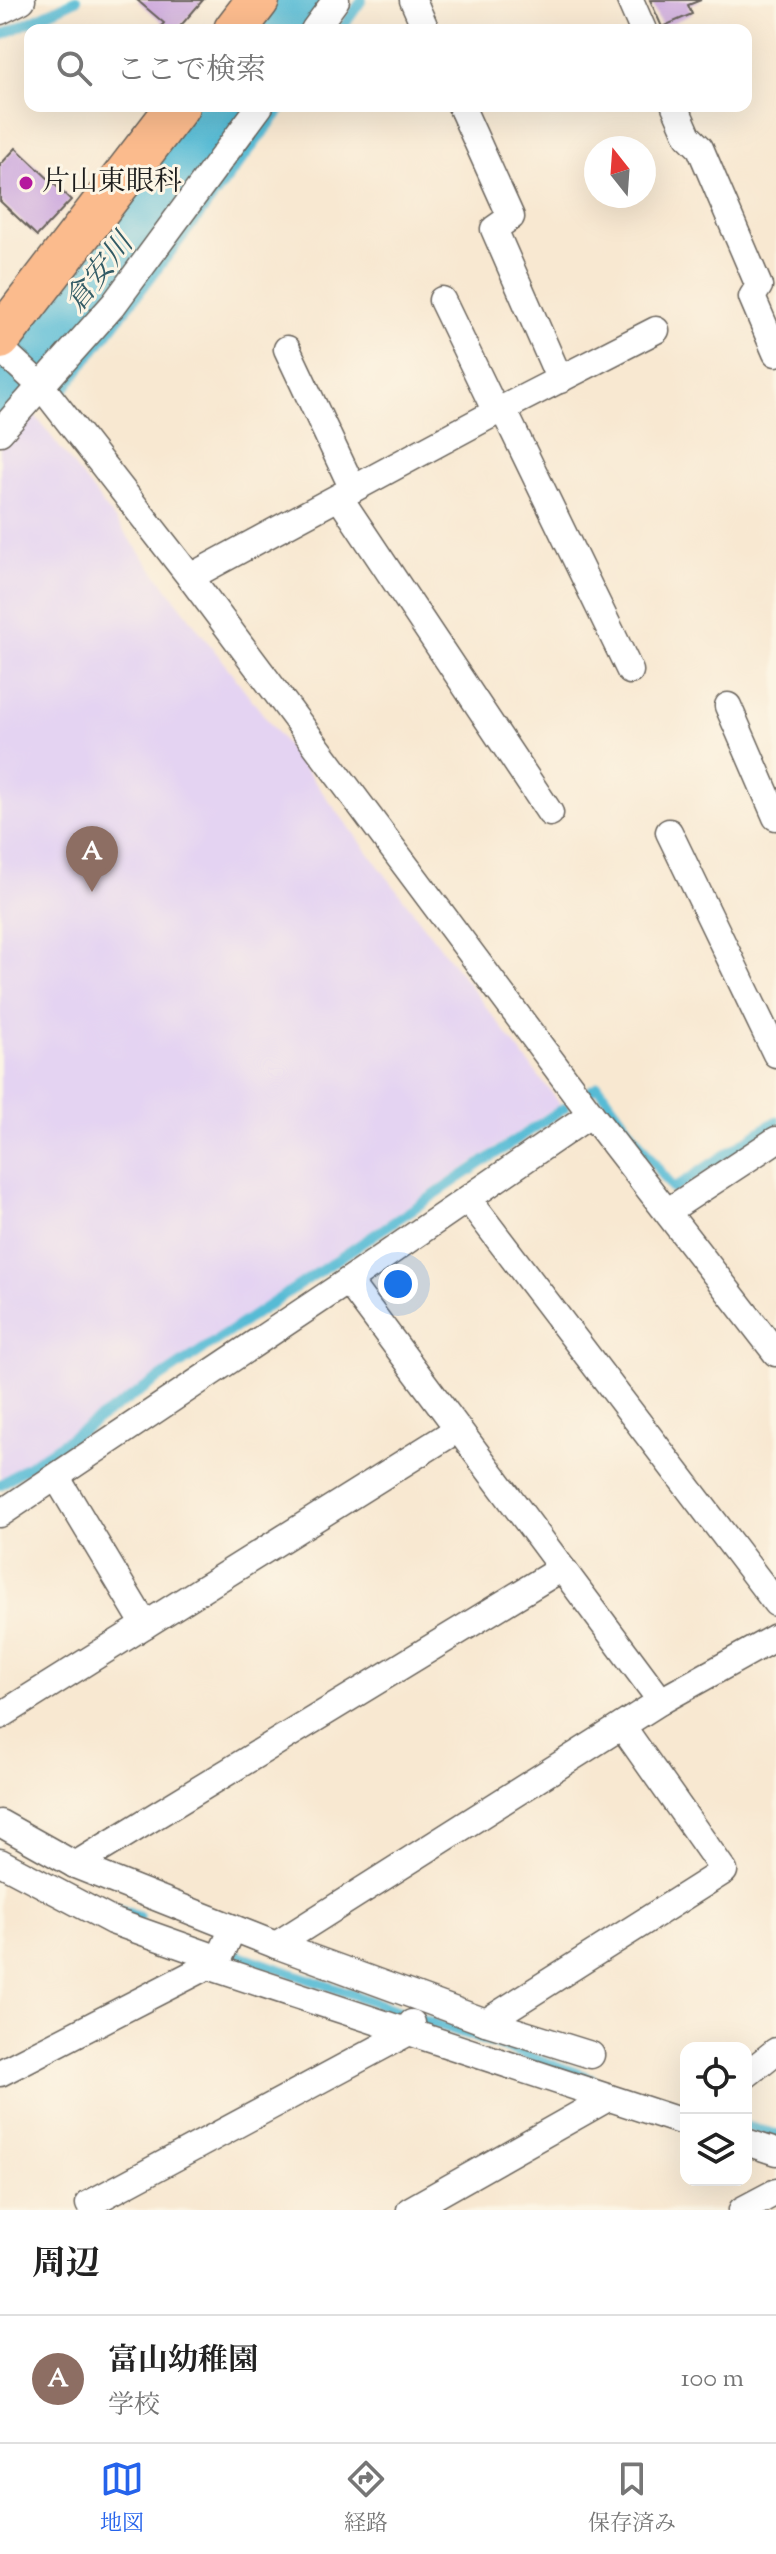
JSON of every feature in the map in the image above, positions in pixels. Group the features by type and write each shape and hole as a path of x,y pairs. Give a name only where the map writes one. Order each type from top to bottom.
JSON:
{"main road":[{"path":"240,24 258,0"},
{"path":"3,329 173,112"}],"street":[{"path":"0,11 22,0"},
{"path":"318,24 336,0"},
{"path":"413,0 423,24"},
{"path":"630,0 640,24"},
{"path":"0,432 114,304 256,112"},
{"path":"464,112 511,217 494,229 560,380"},
{"path":"678,112 688,136 700,148 767,282 752,297 776,353"},
{"path":"442,300 630,671"},
{"path":"3,329 42,387 190,577 591,1114 776,1353"},
{"path":"190,577 499,410 656,330"},
{"path":"287,349 346,493 550,813"},
{"path":"728,706 776,817"},
{"path":"669,832 776,1054"},
{"path":"0,1514 591,1114"},
{"path":"668,1211 776,1140"},
{"path":"468,1199 776,1603"},
{"path":"348,1281 661,1701"},
{"path":"0,1716 458,1429"},
{"path":"57,1478 145,1625"},
{"path":"75,1865 562,1568"},
{"path":"2,2067 222,1950 276,1945 661,1701 776,1637"},
{"path":"486,2022 724,1871 622,1726"},
{"path":"0,1823 222,1950"},
{"path":"1,1865 112,1921 222,1950 414,2016 608,2098 680,2121"},
{"path":"276,1945 414,2016 486,2022 591,2055"},
{"path":"89,2204 414,2016"},
{"path":"752,2070 776,2051"},
{"path":"410,2210 608,2098"},
{"path":"752,2144 776,2152"},
{"path":"742,2210 776,2192"}],"shaded area":[{"path":"32,411 560,1104 0,1480 0,444"}],"building":[{"path":"137,0 203,0 182,24 164,23"},
{"path":"650,0 701,0 688,5 692,14 669,24 661,24"},
{"name":"片山東眼科","path":"16,148 71,200 37,236 0,201 0,165"}],"waterway":[{"path":"25,24 76,0"},
{"name":"倉安川","path":"289,24 307,0"},
{"path":"345,24 362,0"},
{"path":"0,36 24,25"},
{"name":"倉安川","path":"0,404 14,391 224,112"},
{"path":"62,392 279,112"},
{"path":"591,1090 598,1086 673,1189 776,1121"},
{"path":"0,1485 564,1108"},
{"path":"106,1904 139,1917"},
{"path":"225,1950 591,2078"},
{"path":"752,2128 776,2134"}],"place":[{"name":"片山東眼科","path":"26,183"},
{"name":"富山幼稚園","path":"92,892"}]}
